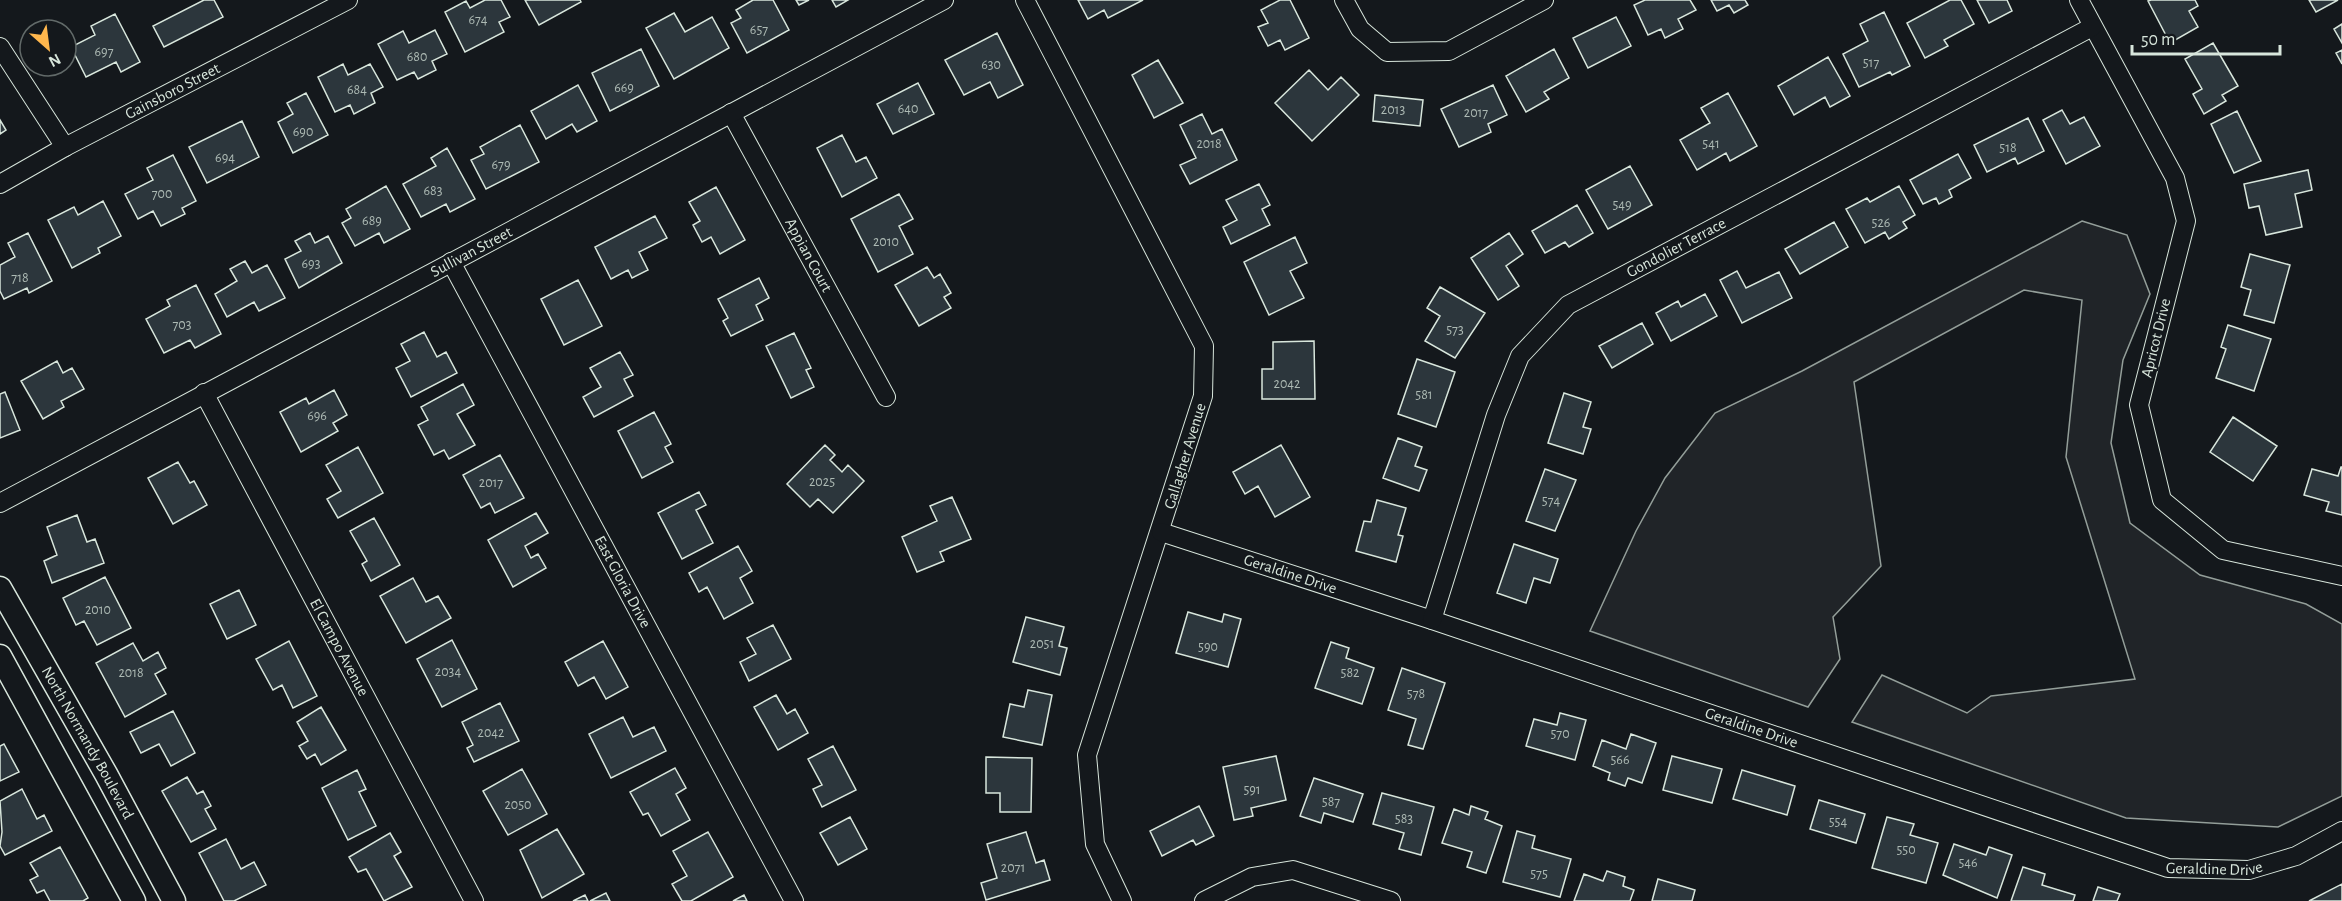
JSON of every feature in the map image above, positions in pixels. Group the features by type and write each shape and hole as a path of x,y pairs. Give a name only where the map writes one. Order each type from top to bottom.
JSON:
{"street":[{"name":"Gainsboro Street","path":"0,184 65,147 348,0"},
{"name":"Sullivan Street","path":"0,503 944,0"},
{"name":"Gallagher Avenue","path":"1025,0 1204,346 1203,396 1088,755 1095,844 1122,901"},
{"path":"1344,0 1360,28 1387,52 1449,51 1544,0"},
{"name":"Apricot Drive","path":"2079,0 2175,178 2186,221 2139,405 2162,500 2223,550 2342,576"},
{"name":"Gondolier Terrace","path":"1432,620 1496,415 1520,356 1568,305 2092,27"},
{"path":"0,48 65,147"},
{"name":"Appian Court","path":"731,113 886,397"},
{"name":"East Gloria Drive","path":"451,262 794,901"},
{"name":"El Campo Avenue","path":"204,393 474,901"},
{"name":"Geraldine Drive","path":"1161,532 1432,620 2168,868 2249,870 2296,856 2342,831"},
{"name":"North Normandy Boulevard","path":"0,588 106,774 174,901"},
{"name":"North Normandy Boulevard","path":"0,656 134,901"},
{"path":"1204,901 1252,877 1293,870 1391,901"}],"shaded area":[{"path":"2082,221 2127,235 2150,294 2123,360 2111,443 2130,523 2200,575 2306,604 2342,624 2342,796 2278,827 2126,818 1852,722 1882,675 1967,713 1991,696 2135,679 2066,457 2082,300 2024,290 1854,382 1881,566 1833,617 1840,659 1808,707 1590,631 1636,531 1665,478 1715,413 1802,371"}],"building":[{"path":"204,0 214,0 223,17 164,47 153,26"},
{"path":"485,0 501,0 510,17 499,22 504,32 465,52 445,12 466,1 470,8"},
{"path":"525,0 580,0 581,2 539,25"},
{"path":"753,0 773,0 789,30 747,53 731,23 741,18 736,10"},
{"path":"796,0 809,0 799,5"},
{"path":"832,0 848,0 836,7"},
{"path":"1078,0 1143,0 1108,18 1104,10 1088,19"},
{"path":"1280,0 1290,0 1309,38 1285,50 1280,40 1268,46 1258,27 1268,23 1261,10"},
{"path":"1645,0 1690,0 1696,10 1678,19 1683,29 1665,38 1661,29 1648,35 1634,5"},
{"path":"1711,0 1745,0 1748,5 1734,13 1729,5 1717,11"},
{"path":"1950,0 1961,0 1974,24 1944,40 1948,46 1925,58 1907,23"},
{"path":"1977,0 2007,0 2012,11 1989,23"},
{"path":"2195,0 2198,6 2189,11 2198,27 2170,43 2148,1"},
{"path":"2309,0 2338,0 2316,12"},
{"path":"1884,12 1910,66 1892,75 1890,72 1859,87 1843,54 1868,41 1860,24"},
{"path":"674,13 685,32 712,17 729,48 674,79 646,28"},
{"path":"115,14 140,62 121,72 116,62 86,77 78,61 78,44 95,35 91,26"},
{"path":"1616,17 1631,46 1588,68 1573,38"},
{"path":"2342,24 2342,43 2334,29"},
{"path":"435,30 447,54 432,61 436,70 418,79 414,72 397,80 378,44 403,31 409,43"},
{"path":"997,33 1023,85 998,98 990,82 964,95 945,60"},
{"path":"2213,43 2238,86 2222,95 2226,101 2204,114 2193,94 2202,89 2185,59"},
{"path":"641,49 659,86 610,111 592,73"},
{"path":"1554,49 1569,78 1544,92 1549,99 1526,112 1506,76"},
{"path":"2342,50 2342,64 2336,53"},
{"path":"1828,57 1850,96 1830,107 1825,97 1794,115 1778,86"},
{"path":"1158,60 1183,103 1154,118 1132,75"},
{"path":"343,64 348,75 370,64 383,87 371,93 375,103 354,114 350,105 335,112 318,77"},
{"path":"1309,70 1328,90 1341,77 1359,95 1312,141 1275,103"},
{"path":"918,83 934,114 893,134 877,104"},
{"path":"578,85 597,121 577,132 572,124 546,139 531,111"},
{"path":"1493,85 1507,115 1488,124 1491,132 1459,147 1441,109"},
{"path":"306,93 328,135 293,153 278,122 293,114 287,103"},
{"path":"1728,93 1757,146 1730,161 1726,153 1697,170 1680,140 1710,123 1701,108"},
{"path":"1375,95 1423,100 1420,126 1373,121"},
{"path":"2062,110 2070,124 2084,117 2100,146 2066,164 2043,120"},
{"path":"2237,111 2261,161 2234,173 2211,124"},
{"path":"1202,114 1212,134 1222,129 1237,160 1190,184 1180,165 1196,158 1180,125"},
{"path":"2028,118 2044,151 2018,164 2015,158 1987,172 1974,145"},
{"path":"0,120 6,130 0,134"},
{"path":"242,121 259,157 207,183 189,147"},
{"path":"520,125 539,162 486,189 471,160 484,154 480,147"},
{"path":"842,135 856,162 866,157 877,178 842,197 817,148"},
{"path":"447,148 475,199 450,212 446,204 421,217 403,184 436,166 431,158"},
{"path":"1958,154 1971,178 1949,190 1952,197 1939,204 1936,198 1923,204 1910,180"},
{"path":"173,155 196,201 182,208 185,214 161,226 153,211 138,219 125,194 153,180 147,168"},
{"path":"1630,166 1652,205 1608,229 1586,190"},
{"path":"2308,170 2312,190 2295,194 2302,227 2266,235 2259,206 2249,208 2244,184"},
{"path":"1259,184 1270,205 1262,209 1270,225 1231,244 1223,227 1237,220 1226,200"},
{"path":"386,186 410,229 384,243 379,233 355,246 342,223 351,218 346,209"},
{"path":"1899,186 1915,215 1903,222 1907,228 1889,239 1885,232 1865,243 1846,209 1867,198 1870,202"},
{"path":"716,187 745,240 720,254 711,237 702,242 693,225 700,221 689,202"},
{"path":"899,194 913,219 899,226 913,254 878,272 851,219"},
{"path":"103,201 121,236 98,248 100,253 72,268 48,220 74,207 78,215"},
{"path":"1577,205 1593,233 1569,247 1565,242 1545,253 1532,231"},
{"path":"655,216 667,238 639,252 648,270 632,278 628,270 611,279 595,247"},
{"path":"1834,222 1848,247 1800,274 1785,249"},
{"path":"28,233 52,281 29,293 27,288 4,299 0,291 0,265 15,257 8,243"},
{"path":"310,233 315,243 328,236 342,263 299,288 285,259 301,251 295,241"},
{"path":"1509,233 1523,254 1506,266 1519,286 1498,300 1471,258"},
{"path":"1295,237 1307,263 1290,271 1304,298 1269,315 1244,262"},
{"path":"2250,254 2290,265 2274,323 2244,315 2251,290 2241,287"},
{"path":"245,261 252,273 267,265 285,298 259,311 254,302 227,317 215,294 237,281 230,269"},
{"path":"927,267 934,278 940,274 951,293 944,297 951,308 919,326 895,285"},
{"path":"1737,271 1746,288 1779,272 1792,298 1742,323 1720,280"},
{"path":"759,278 769,298 756,305 763,320 731,336 723,321 728,318 718,299"},
{"path":"578,280 602,326 564,345 541,299"},
{"path":"196,285 221,334 195,348 190,340 164,353 146,319 170,306 167,300"},
{"path":"1440,287 1485,313 1455,358 1425,341 1440,316 1427,308"},
{"path":"1705,294 1717,316 1671,341 1656,313 1678,301 1681,307"},
{"path":"1642,323 1653,344 1612,368 1599,346"},
{"path":"2228,325 2271,339 2254,391 2216,378 2226,349 2221,347"},
{"path":"424,332 437,357 446,352 457,373 411,397 396,368 410,361 401,344"},
{"path":"794,333 811,368 806,370 814,387 791,398 766,346"},
{"path":"1314,341 1315,399 1262,399 1262,369 1273,369 1273,342"},
{"path":"620,352 633,375 624,379 633,396 594,417 583,397 601,387 590,368"},
{"path":"1417,359 1455,372 1436,427 1398,414"},
{"path":"57,361 63,373 72,368 84,389 61,401 64,407 43,419 21,381"},
{"path":"463,384 474,405 457,414 475,445 449,459 444,450 434,455 418,425 428,420 421,407"},
{"path":"334,390 347,415 333,423 338,431 301,452 280,412 306,398 309,404"},
{"path":"5,392 20,430 0,438 0,394"},
{"path":"1564,393 1591,402 1583,427 1591,429 1583,454 1548,443"},
{"path":"654,412 671,444 665,447 673,462 642,478 618,431"},
{"path":"2233,417 2277,446 2253,481 2210,452"},
{"path":"1398,438 1422,447 1415,466 1427,470 1419,491 1383,478"},
{"path":"825,445 835,455 830,460 842,472 848,465 864,481 833,513 818,499 810,507 787,484"},
{"path":"1281,445 1310,497 1275,517 1258,486 1245,494 1233,472"},
{"path":"358,447 383,493 338,518 327,499 341,491 326,465"},
{"path":"500,455 524,498 495,513 490,503 481,508 463,475"},
{"path":"178,462 190,483 194,481 207,505 173,524 148,478"},
{"path":"2341,467 2342,515 2326,511 2329,502 2304,495 2312,469 2338,476"},
{"path":"1545,469 1576,480 1555,531 1526,521"},
{"path":"699,492 706,505 696,510 713,543 682,559 658,513"},
{"path":"952,497 971,539 940,552 944,561 917,572 902,537 937,521 930,506"},
{"path":"1377,500 1406,508 1398,535 1403,536 1396,562 1356,551 1364,521 1371,522"},
{"path":"536,513 548,533 525,546 531,558 538,554 546,568 513,587 488,540"},
{"path":"77,515 87,542 95,539 104,563 52,583 44,561 57,555 47,527"},
{"path":"374,518 400,565 371,581 362,564 367,561 350,531"},
{"path":"1514,544 1558,559 1550,583 1534,578 1526,603 1497,593"},
{"path":"738,546 752,571 740,578 753,603 724,619 707,587 699,592 689,573"},
{"path":"105,577 131,628 97,645 84,621 76,625 63,598"},
{"path":"413,578 426,602 438,596 451,618 406,643 380,596"},
{"path":"239,590 256,625 227,639 210,604"},
{"path":"1188,612 1222,622 1224,614 1241,619 1228,667 1176,653"},
{"path":"1026,617 1064,627 1059,646 1067,648 1060,675 1013,662"},
{"path":"773,625 791,659 749,681 740,662 756,654 747,638"},
{"path":"452,640 477,689 442,707 417,659"},
{"path":"289,641 317,696 293,708 282,685 273,690 256,659"},
{"path":"603,641 628,687 606,699 594,677 578,686 565,662"},
{"path":"1331,642 1349,648 1346,658 1374,668 1362,704 1315,688"},
{"path":"133,643 143,661 158,652 166,668 155,674 166,694 125,717 96,663"},
{"path":"1402,668 1445,683 1423,749 1408,745 1416,719 1388,710"},
{"path":"1028,690 1052,695 1042,745 1003,737 1010,704 1024,707"},
{"path":"776,695 787,714 795,709 808,733 778,750 754,707"},
{"path":"500,703 519,741 474,762 467,748 473,745 462,722"},
{"path":"321,707 346,750 321,765 315,754 307,759 299,746 308,741 297,722"},
{"path":"173,711 195,753 171,766 159,744 141,753 130,732"},
{"path":"1560,713 1586,720 1575,760 1526,746 1534,719 1557,725"},
{"path":"623,717 633,737 654,727 666,751 611,778 589,734"},
{"path":"1631,734 1656,743 1642,783 1628,778 1625,786 1608,780 1610,773 1593,766 1602,740 1626,749"},
{"path":"4,744 19,772 0,781 0,746"},
{"path":"833,746 856,790 822,807 813,789 822,785 808,759"},
{"path":"1276,756 1286,800 1251,808 1253,816 1234,820 1223,767"},
{"path":"1672,756 1722,769 1712,803 1663,790"},
{"path":"986,757 1032,758 1031,812 1000,812 1000,793 986,793"},
{"path":"675,768 686,788 676,794 690,820 661,836 648,813 643,815 630,792"},
{"path":"522,769 547,814 508,835 483,791"},
{"path":"357,770 366,789 359,792 376,826 348,840 322,788"},
{"path":"1742,770 1795,786 1787,815 1733,799"},
{"path":"187,777 197,794 203,791 211,806 205,809 216,829 191,842 162,791"},
{"path":"1314,778 1363,794 1353,822 1324,813 1321,823 1300,816"},
{"path":"22,789 37,819 44,815 52,831 5,855 0,846 2,832 0,801"},
{"path":"1382,793 1434,807 1421,855 1399,849 1404,833 1373,824"},
{"path":"1819,800 1865,814 1856,843 1810,829"},
{"path":"1199,806 1214,836 1196,845 1193,840 1162,856 1150,831"},
{"path":"1471,806 1488,812 1485,819 1502,826 1486,873 1467,867 1472,852 1442,843 1454,809 1469,815"},
{"path":"850,817 867,849 838,865 820,833"},
{"path":"1887,817 1914,824 1910,835 1938,843 1926,883 1872,868"},
{"path":"557,829 584,874 542,898 520,850"},
{"path":"1517,831 1535,836 1532,848 1571,859 1560,897 1503,882"},
{"path":"708,832 733,877 691,901 682,901 672,884 687,876 673,851"},
{"path":"1026,832 1036,863 1044,860 1050,880 986,900 981,883 997,878 987,844"},
{"path":"390,833 401,852 394,856 412,887 384,901 366,869 358,872 349,857"},
{"path":"226,839 241,869 254,862 266,885 234,901 224,901 199,853"},
{"path":"1954,844 1986,855 1989,847 2012,855 1997,898 1943,875"},
{"path":"60,847 88,898 83,901 50,901 44,890 37,893 30,880 38,876 30,863"},
{"path":"2023,867 2045,874 2042,885 2075,895 2073,901 2011,901"},
{"path":"1607,871 1625,877 1623,886 1634,890 1630,901 1574,901 1584,874 1603,881"},
{"path":"1658,879 1695,890 1692,901 1652,901"},
{"path":"2342,884 2342,901 2309,901"},
{"path":"2098,887 2120,894 2117,901 2093,901"},
{"path":"606,893 610,901 590,901"},
{"path":"585,895 588,901 573,901"},
{"path":"744,895 747,901 733,901"}]}
